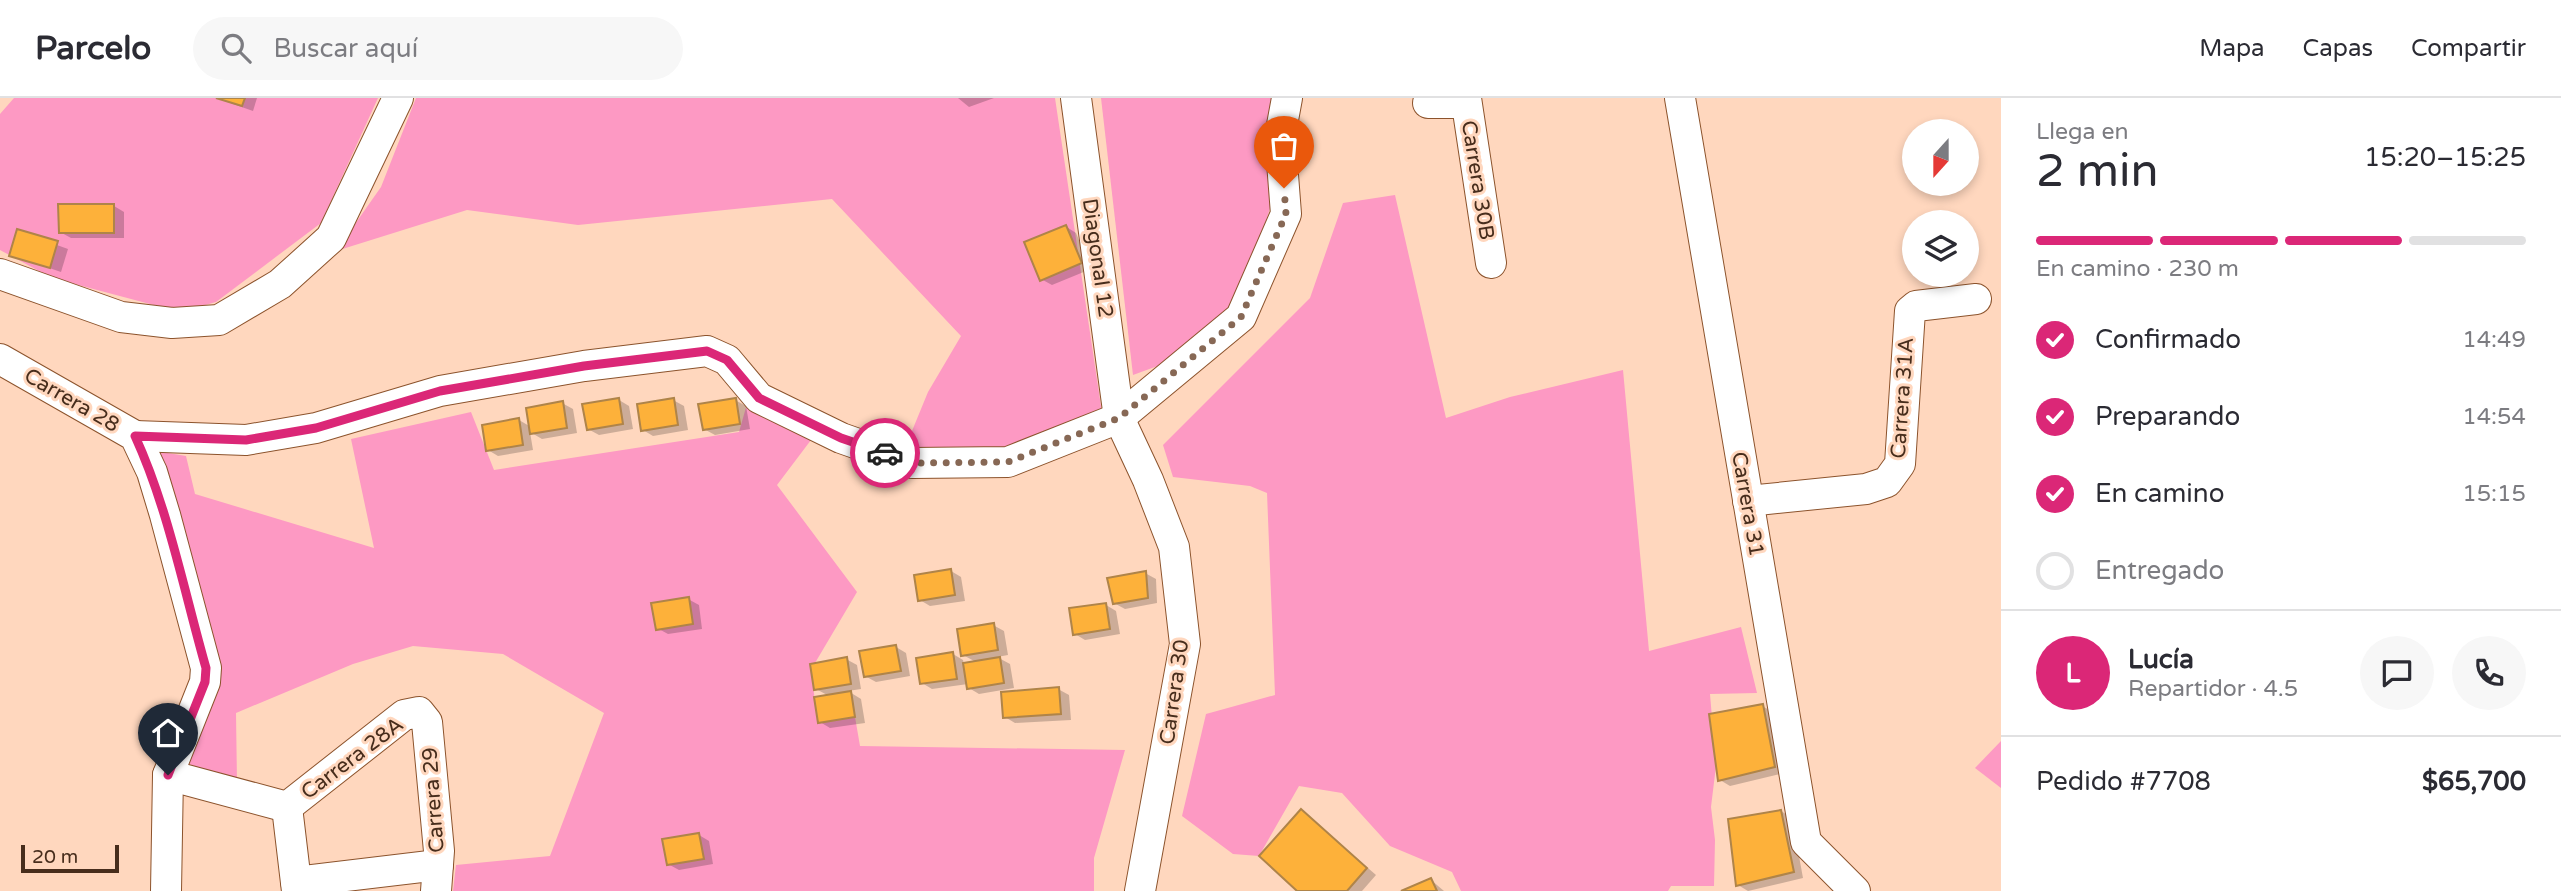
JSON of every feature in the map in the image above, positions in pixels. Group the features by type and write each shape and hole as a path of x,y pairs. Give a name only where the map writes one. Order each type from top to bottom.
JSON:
{"street":[{"path":"0,274 121,317 172,323 219,320 280,284 331,238 398,98"},
{"name":"Diagonal 12","path":"1076,98 1119,418"},
{"path":"135,436 246,440 316,428 440,391 584,366 707,351 727,360 759,398 841,438 912,463 1008,462 1119,418 1241,317 1286,214 1280,136 1287,98"},
{"name":"Carrera 31","path":"1680,98 1806,842 1847,889"},
{"path":"1428,103 1466,101"},
{"name":"Carrera 30B","path":"1466,101 1491,262"},
{"name":"Carrera 31A","path":"1748,501 1866,489 1887,481 1900,464 1910,311 1916,306 1976,299"},
{"name":"Carrera 28","path":"0,359 135,436 152,472 206,668 205,682 168,775 166,891"},
{"name":"Carrera 30","path":"1119,418 1148,480 1174,547 1185,643 1140,891"},
{"name":"Carrera 28A","path":"287,807 404,715 419,712"},
{"name":"Carrera 29","path":"419,712 427,722 439,851 437,878"},
{"name":"Carrera 28A","path":"168,775 287,807"},
{"name":"Carrera 28A","path":"287,807 297,886"},
{"path":"297,886 437,878"}],"shaded area":[{"path":"14,98 378,98 321,223 216,302 180,312 52,278 0,250 0,114"},
{"path":"416,98 1055,98 1102,413 1005,449 905,448 928,392 961,336 832,199 578,225 467,210 336,251 381,187"},
{"path":"1101,98 1281,98 1272,202 1237,312 1163,364 1133,375"},
{"path":"1395,195 1446,418 1510,397 1623,370 1649,651 1741,627 1757,693 1710,694 1716,766 1711,807 1715,840 1714,886 1671,886 1668,891 1461,891 1452,872 1390,846 1342,793 1299,786 1259,856 1233,854 1182,816 1206,714 1275,695 1267,493 1250,486 1173,477 1163,445 1310,298 1343,203"},
{"path":"747,404 811,440 777,485 857,592 815,663 810,664 818,723 855,717 860,746 1125,750 1094,858 1094,891 453,891 456,865 550,856 604,713 503,654 413,646 353,664 236,713 237,783 179,760 216,678 150,450 186,456 195,494 374,548 351,439 471,412 494,470 739,432"},
{"path":"2001,741 2001,788 1975,768"}],"building":[{"path":"216,98 245,98 242,106"},
{"path":"58,204 114,204 114,233 59,233"},
{"path":"1066,225 1082,263 1040,281 1024,242"},
{"path":"17,229 58,241 50,268 9,256"},
{"path":"619,398 623,424 587,430 582,404"},
{"path":"674,398 678,425 641,431 637,404"},
{"path":"736,398 740,424 703,430 698,404"},
{"path":"563,401 567,428 530,434 526,408"},
{"path":"519,418 523,445 486,451 482,425"},
{"path":"951,569 955,595 918,601 914,575"},
{"path":"1146,571 1148,598 1113,604 1107,578"},
{"path":"689,597 693,624 656,630 651,603"},
{"path":"1106,603 1110,629 1073,635 1069,608"},
{"path":"994,623 998,650 961,656 957,629"},
{"path":"896,645 901,671 864,677 859,651"},
{"path":"953,652 957,679 920,684 916,658"},
{"path":"847,657 851,684 814,690 810,664"},
{"path":"1000,657 1004,683 967,689 963,663"},
{"path":"1059,687 1061,714 1003,718 1001,692"},
{"path":"851,691 855,717 818,723 814,697"},
{"path":"1763,704 1775,767 1718,781 1709,714"},
{"path":"1301,809 1367,868 1347,891 1297,891 1259,856"},
{"path":"1781,810 1794,872 1736,886 1728,819"},
{"path":"699,833 704,859 667,865 662,839"},
{"path":"1431,878 1437,891 1401,891"}],"way so far":[{"path":"885,453 912,463 1008,462 1119,418 1241,317 1286,214 1284,188"}],"route":[{"path":"168,775 173,756 205,682 206,668 165,514 152,472 135,436 246,440 316,428 440,391 584,366 707,351 727,360 759,398 841,438 885,453"}]}
